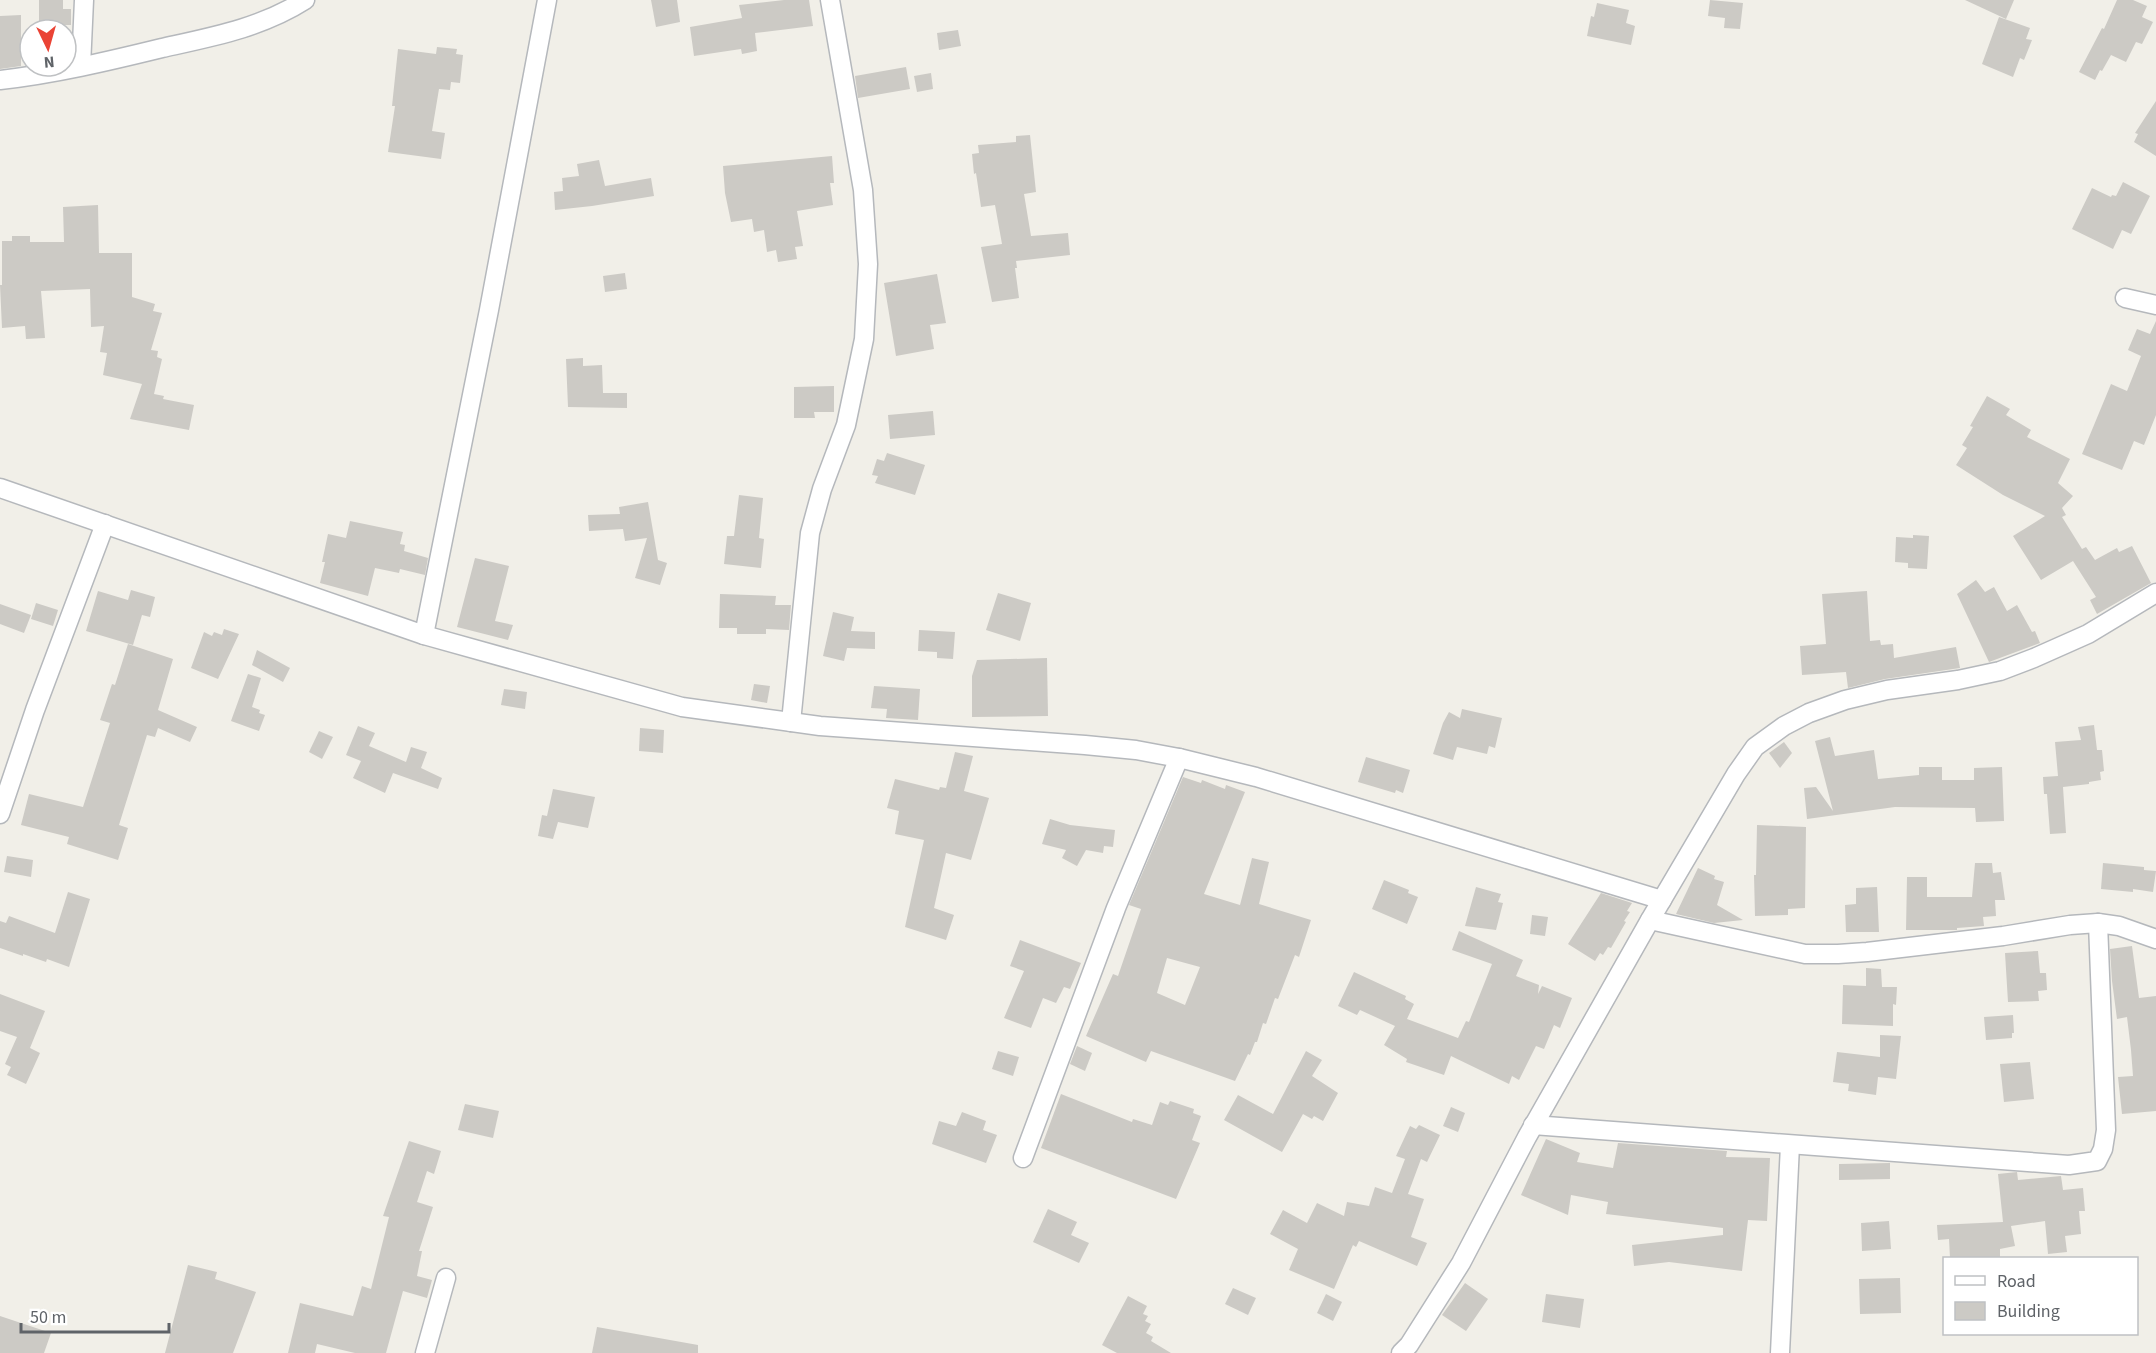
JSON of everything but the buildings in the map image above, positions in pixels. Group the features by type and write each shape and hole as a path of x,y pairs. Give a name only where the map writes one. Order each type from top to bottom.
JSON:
{"street":[{"path":"81,66 84,0"},
{"path":"0,80 29,77 248,28 291,9 305,0"},
{"path":"424,635 489,310 547,0"},
{"path":"791,722 810,533 822,489 846,425 864,339 868,264 863,190 830,0"},
{"path":"2125,298 2156,305"},
{"path":"0,488 424,635 682,707 820,726 1085,745 1136,750 1179,758 1256,777 1662,900"},
{"path":"0,814 35,710 105,524"},
{"path":"1401,1353 1409,1345 1461,1263 1533,1125 1650,920 1736,774 1755,747 1784,726 1809,713 1845,700 1887,690 1958,680 2000,671 2034,658 2088,634 2156,593"},
{"path":"1023,1158 1116,908 1179,758"},
{"path":"1650,920 1805,954 1838,954 2003,936 2098,922 2119,926 2156,939"},
{"path":"1533,1125 2069,1165 2097,1161 2103,1149 2106,1130 2098,922"},
{"path":"1780,1353 1790,1145"},
{"path":"425,1353 446,1278"}]}
